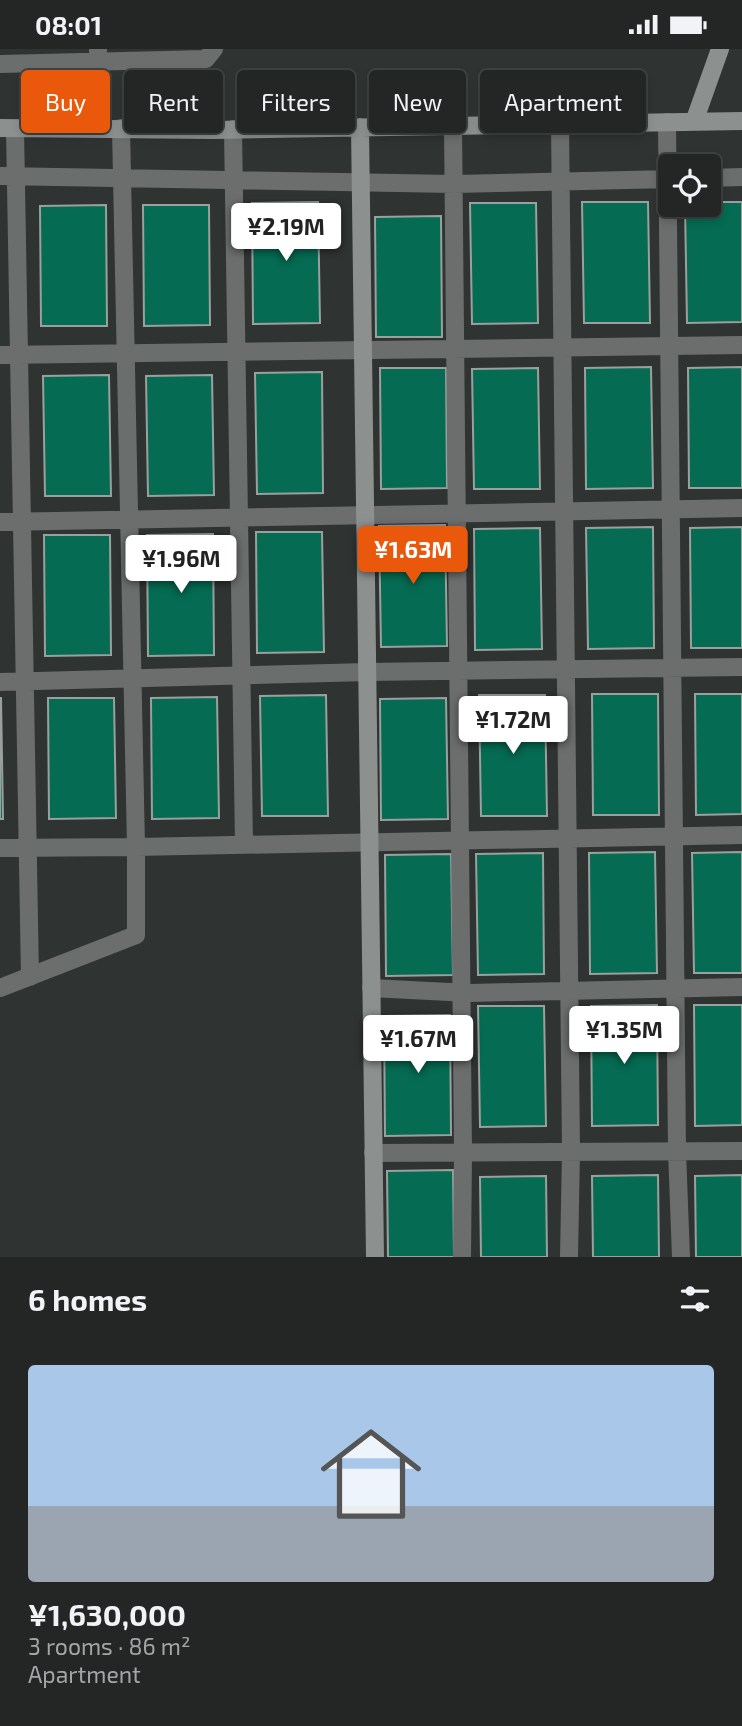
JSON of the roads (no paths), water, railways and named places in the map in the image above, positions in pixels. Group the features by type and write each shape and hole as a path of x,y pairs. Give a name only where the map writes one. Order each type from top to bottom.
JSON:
{"street":[{"path":"0,64 98,55 206,59 214,49"},
{"path":"694,122 720,49"},
{"path":"646,122 742,121"},
{"path":"667,122 668,154"},
{"path":"360,127 373,1256"},
{"path":"110,128 369,127"},
{"path":"0,988 136,935 121,128"},
{"path":"7,129 19,355 30,977"},
{"path":"233,129 244,844"},
{"path":"453,133 462,1257"},
{"path":"560,133 571,1152 569,1257"},
{"path":"8,176 454,184 658,179"},
{"path":"721,178 742,177"},
{"path":"669,217 673,836 681,1257"},
{"path":"0,355 742,345"},
{"path":"0,522 742,508"},
{"path":"0,682 367,672 742,667"},
{"path":"0,848 742,835"},
{"path":"371,988 462,993 742,987"},
{"path":"373,1153 742,1151"}]}
